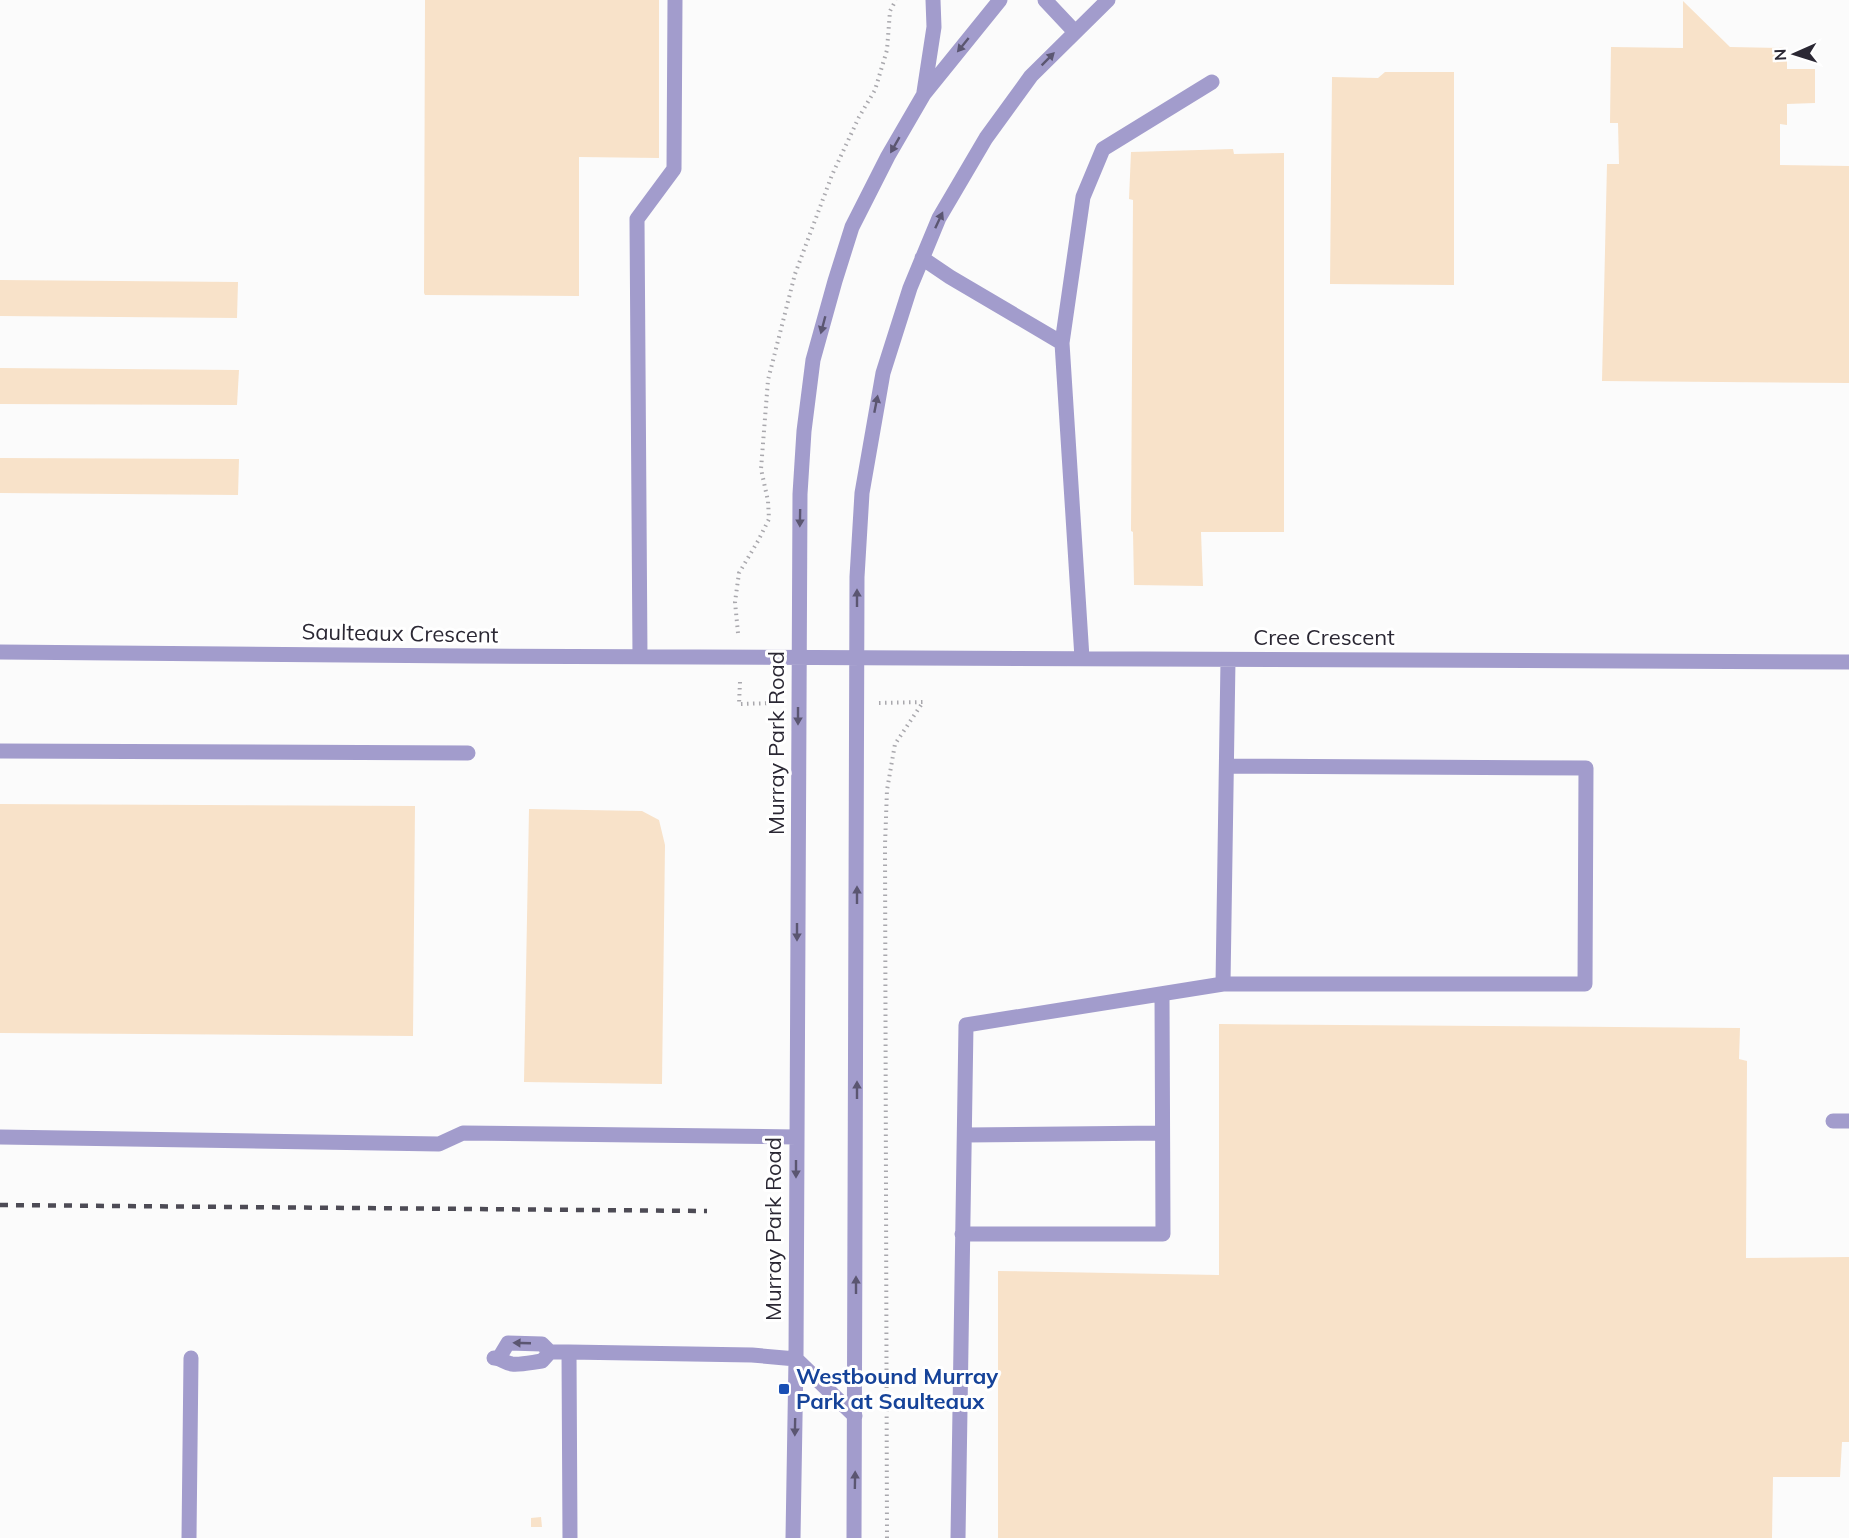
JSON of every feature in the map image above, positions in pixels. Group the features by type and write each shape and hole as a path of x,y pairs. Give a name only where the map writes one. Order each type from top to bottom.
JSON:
{"street":[{"path":"640,657 638,219 674,169 675,0"},
{"path":"924,94 934,27 933,0"},
{"name":"Murray Park Road","path":"793,1538 800,494 804,431 813,360 852,227 888,156 924,94 1000,0"},
{"path":"1045,0 1075,32"},
{"path":"854,1538 857,578 862,493 874,415 883,373 910,288 939,218 986,138 1031,76 1103,1"},
{"path":"1082,658 1062,343 1083,197 1103,149 1212,82"},
{"path":"922,258 1062,343"},
{"name":"Saulteaux Crescent","path":"0,652 799,657"},
{"name":"Cree Crescent","path":"799,657 1849,662"},
{"path":"1224,984 1228,660"},
{"path":"0,752 468,753"},
{"path":"958,1538 966,1025 1224,984 1585,984 1586,768 1227,766"},
{"path":"963,1234 1163,1234 1162,994"},
{"path":"1833,1121 1849,1121"},
{"path":"0,1137 440,1144 463,1133 795,1137"},
{"path":"966,1135 1162,1133"},
{"path":"497,1358 511,1364 542,1361 550,1352 569,1352 752,1355 796,1359 855,1416"},
{"path":"569,1352 570,1538"},
{"path":"189,1538 191,1358"}],"path":[{"path":"887,1538 885,1059 887,790 895,744 923,702"}],"building":[{"path":"425,0 659,0 659,158 579,157 579,296 425,295"},
{"path":"1683,1 1730,47 1787,48 1787,69 1815,69 1815,103 1787,104 1787,125 1780,124 1780,165 1849,166 1849,383 1602,381 1607,164 1619,164 1618,123 1610,123 1611,47 1683,48"},
{"path":"1385,72 1454,72 1454,285 1330,284 1332,77 1378,78"},
{"path":"1233,149 1234,154 1284,153 1284,532 1201,532 1203,586 1134,585 1133,532 1131,531 1133,200 1129,199 1131,152"},
{"path":"0,280 238,282 237,318 0,316"},
{"path":"0,368 239,370 237,405 0,404"},
{"path":"0,458 239,459 238,495 0,493"},
{"path":"0,804 415,806 413,1036 0,1033"},
{"path":"529,809 642,811 659,820 665,845 662,1084 524,1082"},
{"path":"1219,1024 1740,1028 1739,1059 1747,1061 1746,1258 1849,1257 1849,1442 1842,1442 1840,1477 1773,1477 1772,1538 998,1538 998,1271 1219,1275"},
{"path":"541,1517 542,1527 531,1527 531,1518"}],"railway":[{"path":"0,1205 707,1211"}],"place":[{"name":"Westbound Murray Park at Saulteaux","path":"784,1389"}]}
